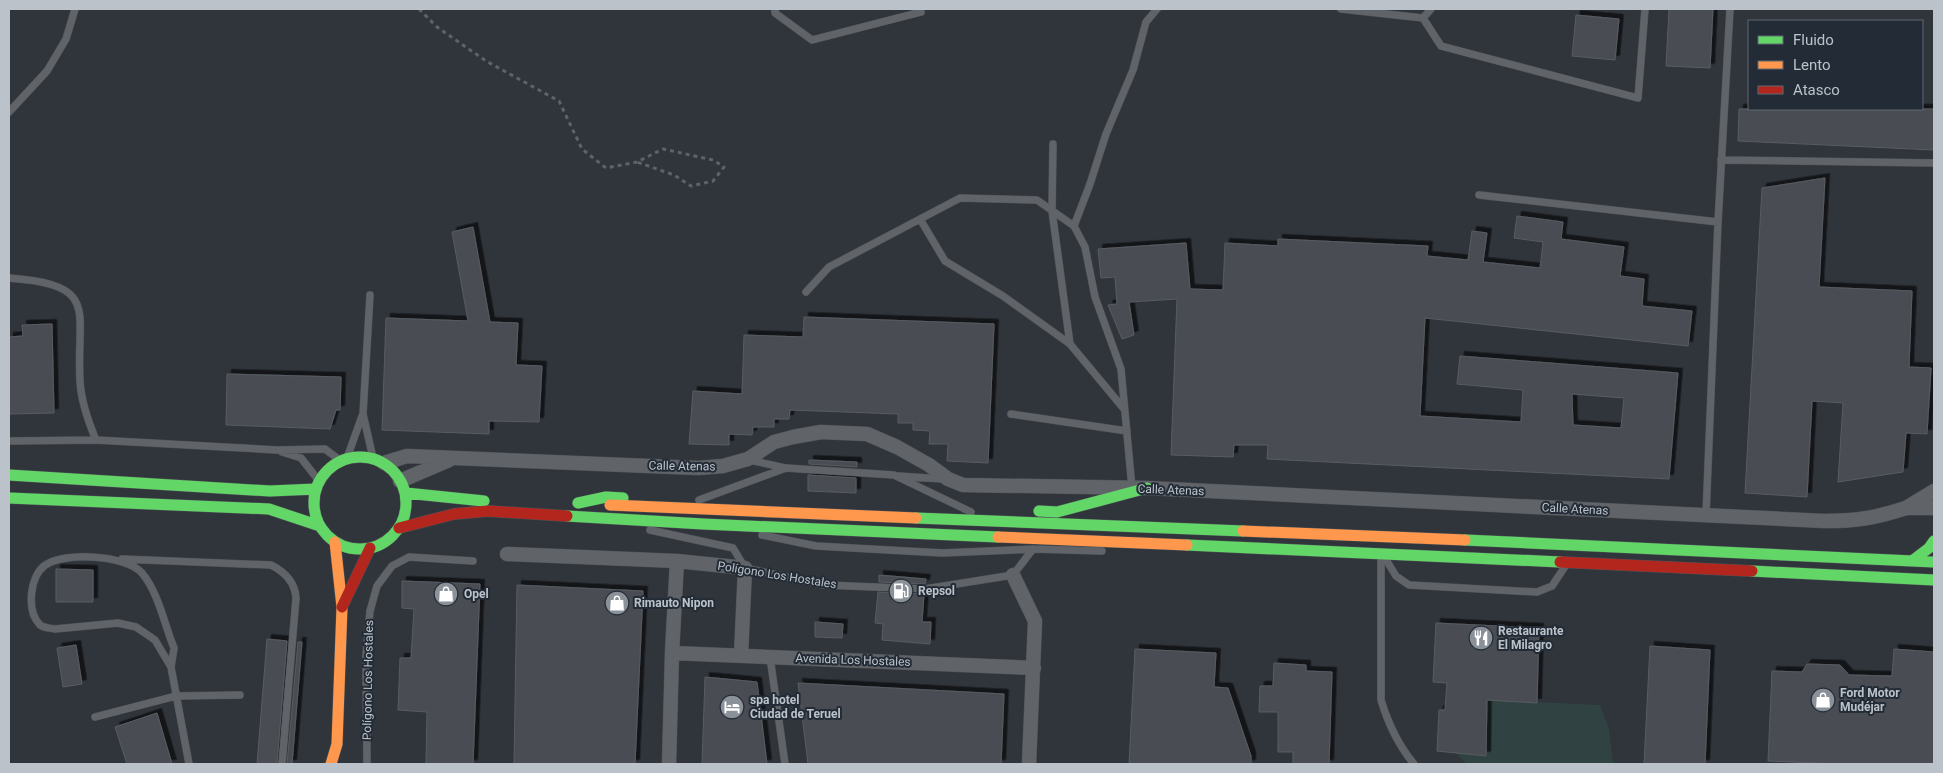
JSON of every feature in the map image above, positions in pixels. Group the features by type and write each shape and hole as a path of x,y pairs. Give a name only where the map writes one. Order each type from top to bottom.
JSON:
{"main road":[{"path":"360,456 379,461 394,471 403,487 405,514 399,528 381,544 370,548 346,547 335,542 326,535 315,515 313,502 317,485 326,471 344,459 360,456"},
{"path":"9,475 270,491 317,485"},
{"path":"403,487 461,500 529,502"},
{"path":"1028,511 1057,512 1147,488"},
{"path":"997,515 960,508 606,497 573,503 997,515 1934,562"},
{"path":"9,498 270,509 320,526"},
{"path":"399,528 454,514 488,511 703,524 1934,580"},
{"path":"1912,561 1929,548 1934,541"},
{"path":"331,764 337,744 342,607 335,542"},
{"path":"342,607 370,548"},
{"path":"1718,570 1814,566 1934,570"}],"street":[{"name":"Calle Atenas","path":"379,461 406,456 454,457 698,468 723,466 748,459 774,442 821,432 868,434 921,461 948,479 962,485 1147,488 1850,521 1869,519 1906,508"},
{"name":"Calle Atenas","path":"403,487 454,457"},
{"path":"1906,508 1934,491"},
{"path":"1906,508 1934,508"},
{"name":"Polígono Los Hostales","path":"507,554 677,561 745,568"},
{"path":"669,764 677,561"},
{"path":"741,656 745,568"},
{"path":"1013,575 1035,621 1029,764"},
{"name":"Avenida Los Hostales","path":"672,653 1034,668"}],"lane":[{"path":"9,112 48,71 66,39 75,9"},
{"path":"775,9 775,13 812,40 921,12"},
{"path":"1074,226 1106,134 1132,70 1146,22 1157,9"},
{"path":"1341,9 1423,18"},
{"path":"1423,18 1431,9"},
{"path":"1423,18 1441,46 1638,98 1645,9"},
{"path":"1706,515 1718,222 1730,9"},
{"path":"1053,144 1052,211 1070,344"},
{"path":"1721,160 1934,163"},
{"path":"1479,195 1718,222"},
{"path":"806,292 829,267 960,198 1036,200 1074,226 1085,247 1094,297 1121,369 1132,488"},
{"path":"920,219 946,261 1003,296 1070,344 1125,409"},
{"path":"9,278 31,280 58,287 73,296 81,317 81,396 96,440"},
{"path":"9,441 96,440 277,450 325,449 344,459 363,414 370,296"},
{"path":"363,414 379,461"},
{"path":"1011,414 1127,431"},
{"path":"277,450 301,458 317,485"},
{"path":"748,459 786,468 948,479"},
{"path":"699,500 786,468"},
{"path":"894,475 960,508"},
{"path":"488,511 552,520 639,527 733,548 745,568"},
{"path":"703,524 816,546 943,553 1034,549 1112,551"},
{"path":"1152,552 1191,545"},
{"path":"1013,575 1034,549"},
{"path":"1382,554 1396,576 1409,586 1537,592 1552,586 1568,563"},
{"path":"1382,554 1381,700 1386,718 1414,764"},
{"name":"Polígono Los Hostales","path":"367,764 366,656 370,611 377,586 392,566 409,557 473,561"},
{"path":"171,667 155,640 136,628 109,622 55,629 40,625 33,611 33,583 36,575 50,562 60,559 109,558 265,564 279,568 294,587 296,598 282,764"},
{"path":"109,558 120,560 137,568 148,582 174,648 171,667 189,764"},
{"name":"Polígono Los Hostales","path":"745,568 824,585 925,589 1013,575"},
{"path":"770,657 785,764"},
{"path":"95,717 176,696 240,694"}],"path":[{"path":"419,9 436,28 486,61 559,101 582,149 606,168 637,162 664,149 713,160 724,167 714,181 691,186 674,175 637,162"}],"shaded area":[{"path":"1488,700 1600,705 1609,729 1613,764 1467,764 1456,753 1486,756"}],"building":[{"path":"1669,9 1713,9 1710,68 1666,66"},
{"path":"1576,15 1619,19 1615,60 1572,56"},
{"path":"1739,109 1934,109 1934,150 1738,141"},
{"path":"1825,178 1819,287 1912,291 1909,367 1931,368 1927,434 1906,433 1903,472 1838,482 1843,403 1812,401 1807,497 1745,493 1762,188"},
{"path":"1517,216 1563,222 1561,239 1624,247 1620,276 1644,279 1642,306 1692,311 1688,346 1425,318 1420,416 1521,422 1523,390 1457,384 1460,356 1678,373 1669,479 1267,459 1268,445 1234,445 1233,457 1171,455 1177,299 1129,302 1134,335 1122,339 1108,305 1117,304 1115,277 1101,278 1098,249 1186,243 1190,289 1223,290 1225,243 1278,246 1278,239 1428,246 1427,256 1468,260 1472,231 1487,233 1483,262 1540,268 1543,242 1514,238","holes":["1572,394 1624,398 1621,428 1573,425"]},
{"path":"473,227 490,322 518,323 516,365 542,366 539,422 489,421 489,434 382,430 386,318 468,321 452,232"},
{"path":"804,317 994,324 988,463 947,461 948,444 929,444 930,431 913,430 913,423 898,423 898,414 790,410 789,419 774,419 774,427 753,427 752,435 729,434 729,445 689,444 693,391 742,394 744,335 803,337"},
{"path":"52,324 54,413 9,414 9,337 23,336 22,325"},
{"path":"227,374 341,377 340,410 336,410 330,429 226,425"},
{"path":"809,460 857,462 857,467 809,464"},
{"path":"808,475 856,478 856,493 808,491"},
{"path":"56,569 93,570 93,602 56,602"},
{"path":"879,575 926,579 925,584 879,582"},
{"path":"402,581 480,584 473,764 426,764 427,712 398,710 400,658 411,658 414,609 402,608"},
{"path":"517,585 643,591 635,764 514,764"},
{"name":"Repsol","path":"878,592 924,594 922,622 931,622 930,644 882,640 883,624 875,623"},
{"path":"815,622 843,624 842,638 815,637"},
{"path":"1436,623 1539,628 1537,703 1487,700 1486,756 1437,751 1439,710 1445,710 1447,683 1433,682"},
{"path":"267,639 287,641 277,764 257,764"},
{"path":"298,642 302,642 292,764 287,764"},
{"path":"76,645 82,684 63,687 57,648"},
{"path":"1650,646 1710,650 1705,764 1644,764"},
{"path":"1135,649 1216,653 1214,687 1228,688 1251,756 1251,764 1129,764"},
{"name":"Ford Motor Mudéjar","path":"1894,649 1934,652 1934,764 1839,764 1768,761 1772,671 1802,672 1807,664 1840,665 1849,675 1892,676"},
{"path":"1274,663 1306,665 1306,671 1332,672 1329,764 1293,764 1293,752 1278,752 1278,712 1259,712 1260,686 1273,686"},
{"name":"spa hotel Ciudad de Teruel","path":"705,677 757,682 767,764 702,764"},
{"path":"798,683 1004,694 1001,764 808,764"},
{"path":"157,713 172,764 127,764 115,727"}],"traffic: fast":[{"path":"360,457 378,460 393,470 403,485 406,503 403,521 393,536 378,546 360,549 342,546 327,536 317,521 314,503 317,485 327,470 342,460 360,457"},
{"path":"9,475 270,491 316,489"},
{"path":"1039,511 1057,512 1147,488"},
{"path":"406,493 484,501"},
{"path":"578,503 606,497 623,498"},
{"path":"9,498 269,509 320,526"},
{"path":"567,516 998,537"},
{"path":"916,518 1243,531"},
{"path":"1465,540 1934,562"},
{"path":"1912,561 1929,548 1934,541"},
{"path":"1187,545 1560,562"},
{"path":"1752,571 1934,580"}],"traffic: slow":[{"path":"610,505 916,518"},
{"path":"1243,531 1465,540"},
{"path":"998,537 1187,545"},
{"path":"331,764 337,744 342,607 335,542"}],"traffic: jam":[{"path":"399,528 454,514 488,511 567,516"},
{"path":"342,607 370,548"},
{"path":"1560,562 1752,571"}],"place":[{"name":"Repsol","path":"901,591"},
{"name":"Opel","path":"446,594"},
{"name":"Rimauto Nipon","path":"617,603"},
{"name":"Restaurante El Milagro","path":"1481,638"},
{"name":"Ford Motor Mudéjar","path":"1823,700"},
{"name":"spa hotel Ciudad de Teruel","path":"732,707"}]}
